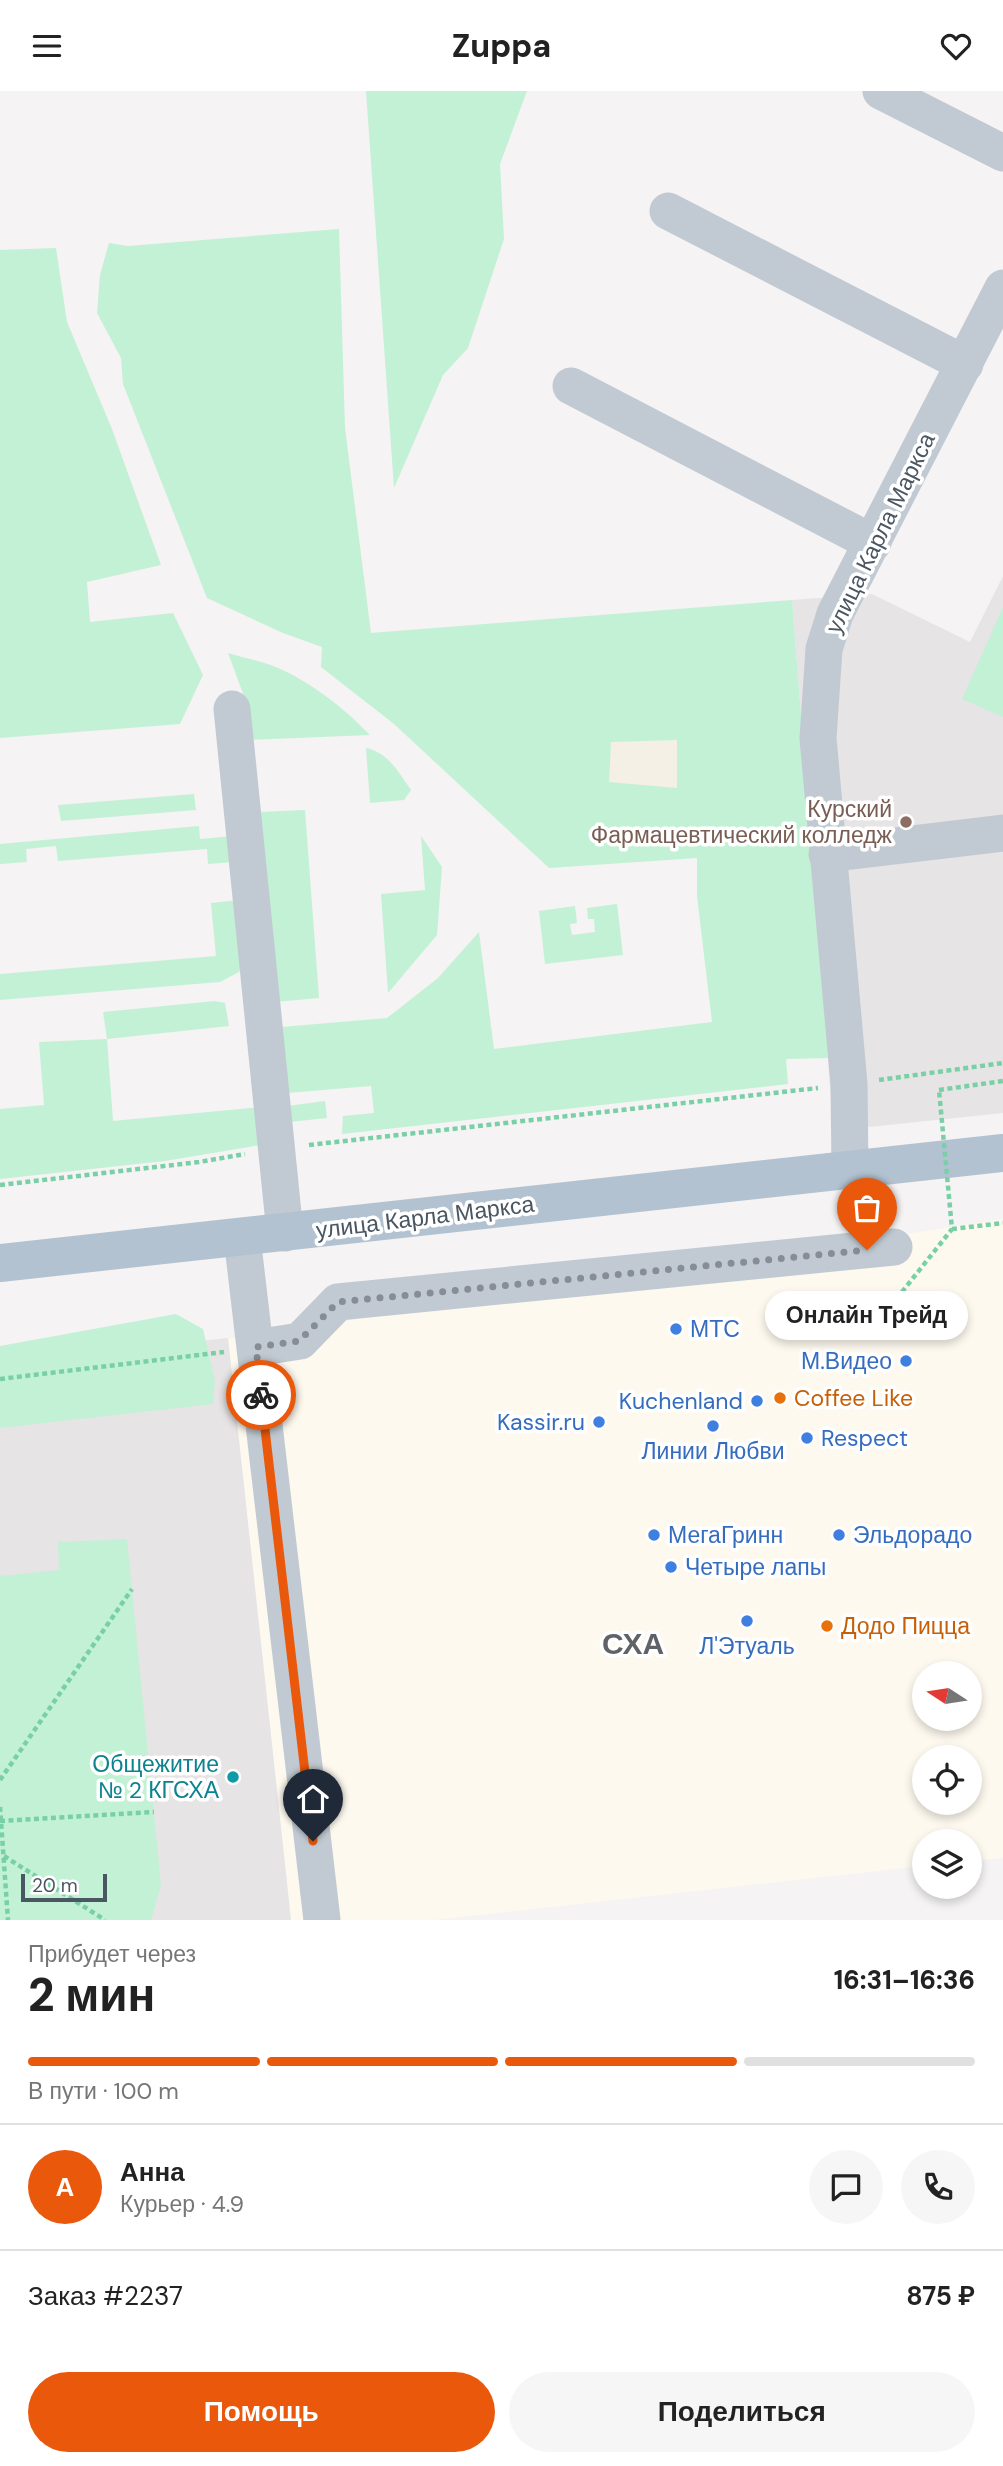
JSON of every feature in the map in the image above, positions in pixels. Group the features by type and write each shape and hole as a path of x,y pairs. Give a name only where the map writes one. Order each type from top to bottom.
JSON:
{"main road":[{"name":"улица Карла Маркса","path":"0,1263 1003,1153"}],"street":[{"path":"881,91 1003,153"},
{"path":"668,211 965,364"},
{"name":"улица Карла Маркса","path":"850,1170 849,1084 818,738 824,649 835,614 1003,288"},
{"path":"571,386 873,543"},
{"path":"232,709 285,1233"},
{"path":"827,854 1003,833"},
{"path":"242,1237 322,1920"},
{"path":"256,1347 299,1341 338,1302 894,1247"}],"path":[{"path":"0,1185 199,1162 276,1149 849,1084 1003,1063"},
{"path":"902,1292 952,1229 939,1090 1003,1081"},
{"path":"952,1229 1003,1223"},
{"path":"0,1379 256,1347"},
{"path":"0,1780 132,1589"},
{"path":"0,1807 8,1920"},
{"path":"1,1821 154,1812"},
{"path":"4,1856 105,1920"}],"shaded area":[{"name":"Курский Фармацевтический колледж","path":"1003,576 1003,1113 869,1127 831,1099 792,600 872,594 970,642"},
{"name":"МегаГринн","path":"1003,1219 1003,1858 982,1860 982,1829 912,1829 912,1867 433,1920 291,1920 228,1339"},
{"path":"228,1338 291,1920 0,1920 0,1363"}],"green space":[{"path":"366,91 527,91 500,164 504,239 468,348 443,375 394,488"},
{"path":"339,229 345,428 371,633 792,600 828,1058 786,1059 788,1084 342,1134 343,1116 374,1113 371,1086 287,1093 281,1027 387,1018 438,978 479,932 494,1049 712,1022 697,896 697,858 549,868 394,724 321,667 322,647 283,633 207,598 123,384 121,358 97,313 100,275 109,243 128,246"},
{"path":"56,248 67,322 112,429 161,565 87,582 90,622 173,613 203,675 180,724 0,738 0,250"},
{"path":"1003,607 1003,717 962,699"},
{"path":"228,653 270,665 302,680 338,706 370,735 251,740 248,707"},
{"path":"366,748 381,754 397,770 411,790 404,800 370,803"},
{"path":"194,794 196,810 61,821 58,805"},
{"path":"305,810 319,998 275,1002 258,812"},
{"path":"199,826 200,839 232,836 234,862 208,864 207,849 58,861 56,846 26,849 27,862 0,864 0,844"},
{"path":"421,836 442,867 437,935 388,993 381,894 425,890"},
{"path":"240,900 245,962 239,972 220,982 0,1000 0,974 216,956 211,903"},
{"path":"617,904 623,955 545,964 539,911 575,906 577,923 570,924 572,935 595,932 594,919 588,919 587,908"},
{"path":"215,1001 225,1003 229,1026 107,1039 103,1012"},
{"path":"107,1039 113,1121 261,1107 266,1144 165,1161 0,1179 0,1109 44,1105 39,1042"},
{"path":"325,1101 327,1118 289,1122 287,1106"},
{"path":"176,1314 203,1329 215,1381 213,1404 0,1428 0,1346"},
{"path":"127,1539 161,1885 151,1920 0,1920 0,1576 59,1570 58,1542"}],"sand":[{"path":"677,740 677,788 609,782 611,742"}],"way so far":[{"path":"261,1395 256,1347 299,1341 338,1302 867,1250"}],"place":[{"name":"Курский Фармацевтический колледж","path":"906,822"},
{"name":"Онлайн Трейд","path":"867,1250"},
{"name":"МТС","path":"676,1329"},
{"name":"М.Видео","path":"906,1361"},
{"name":"Coffee Like","path":"780,1398"},
{"name":"Kuchenland","path":"757,1401"},
{"name":"Kassir.ru","path":"599,1422"},
{"name":"Линии Любви","path":"713,1426"},
{"name":"Respect","path":"807,1438"},
{"name":"МегаГринн","path":"654,1535"},
{"name":"Эльдорадо","path":"839,1535"},
{"name":"Четыре лапы","path":"671,1567"},
{"name":"Л'Этуаль","path":"747,1621"},
{"name":"Додо Пицца","path":"827,1626"},
{"name":"Общежитие № 2 КГСХА","path":"233,1777"}],"district":[{"name":"СХА","path":"633,1644"}],"route":[{"path":"261,1395 313,1841"}]}
